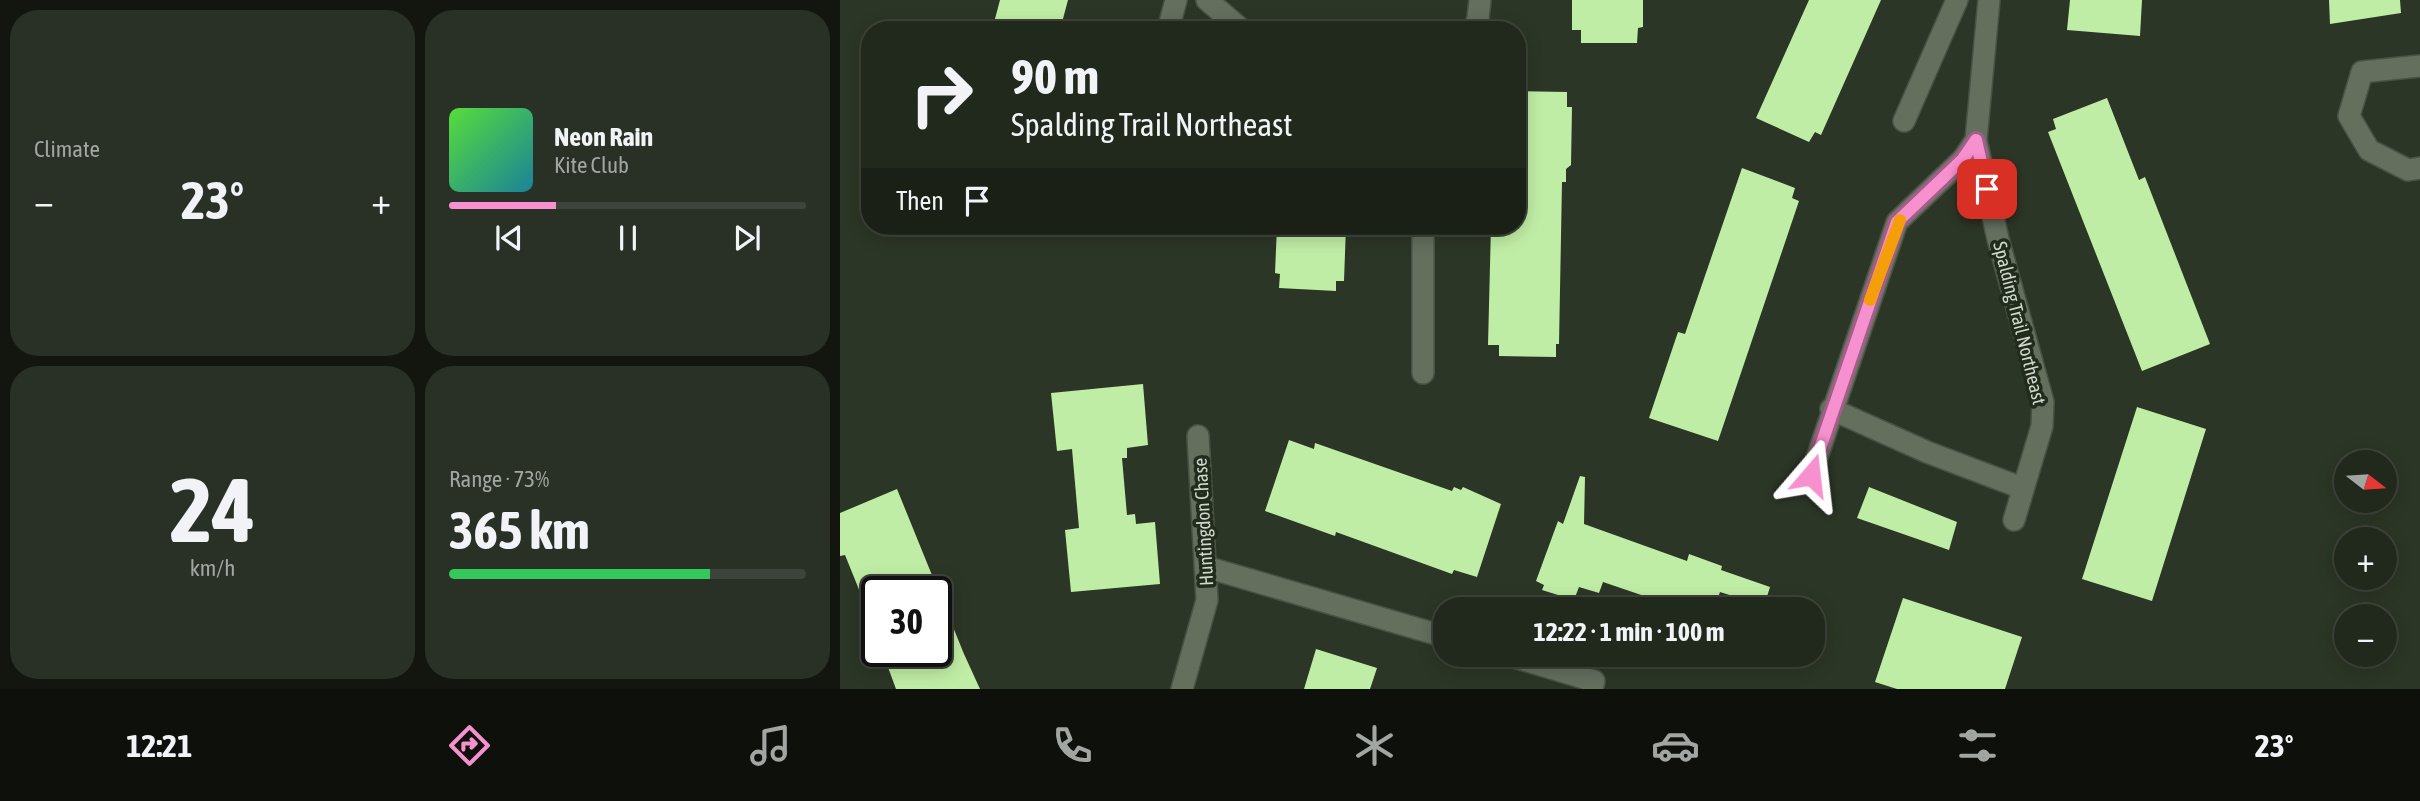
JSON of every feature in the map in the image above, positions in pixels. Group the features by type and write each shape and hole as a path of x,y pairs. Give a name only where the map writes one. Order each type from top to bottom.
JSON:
{"street":[{"path":"1170,21 1176,0"},
{"path":"1207,0 1232,21"},
{"path":"1478,21 1479,0"},
{"path":"1904,121 1957,0"},
{"name":"Spalding Trail Northeast","path":"1989,0 1976,140 1998,239 2043,402 2042,426 2014,520"},
{"path":"2420,66 2362,72 2349,116 2369,150 2408,170 2420,168"},
{"path":"1811,475 1831,409 1897,222 1963,159 1976,140"},
{"path":"1423,235 1423,373"},
{"path":"1831,409 1927,452 2022,488"},
{"name":"Huntingdon Chase","path":"1182,689 1208,600 1198,436"},
{"path":"1206,567 1433,633"},
{"path":"1547,667 1594,681 1592,689"}],"building":[{"path":"1000,0 1068,0 1062,21 994,21"},
{"path":"1572,0 1643,0 1643,27 1638,28 1637,43 1581,43 1581,30 1572,30"},
{"path":"1809,0 1881,0 1821,135 1815,132 1809,142 1756,118"},
{"path":"2070,0 2142,0 2140,36 2067,30"},
{"path":"2329,0 2400,0 2401,13 2330,24"},
{"path":"1526,91 1567,92 1567,107 1572,107 1571,165 1566,169 1566,182 1562,182 1559,344 1556,344 1556,357 1499,356 1499,345 1488,345 1491,235 1526,235"},
{"path":"2107,98 2139,180 2145,177 2210,344 2142,371 2048,132 2056,129 2053,119"},
{"path":"1742,168 1795,188 1792,198 1799,201 1718,441 1649,418 1678,332 1685,334"},
{"path":"1277,235 1346,235 1344,281 1336,281 1336,291 1279,288 1280,274 1275,273"},
{"path":"1143,384 1148,445 1127,448 1127,458 1122,458 1127,515 1135,514 1136,524 1155,522 1160,584 1071,592 1065,530 1079,528 1072,449 1057,451 1051,393"},
{"path":"2137,407 2206,429 2152,601 2082,579"},
{"path":"1289,440 1314,449 1315,443 1452,491 1454,487 1461,490 1463,487 1501,504 1477,577 1454,570 1452,574 1336,532 1335,536 1265,511"},
{"path":"1580,476 1585,477 1584,524 1687,561 1689,554 1722,566 1721,570 1770,587 1767,597 1736,597 1720,592 1718,597 1647,597 1603,582 1599,593 1579,587 1575,597 1564,597 1542,590 1544,585 1536,581 1558,521 1563,524"},
{"path":"1869,487 1957,522 1949,550 1857,518"},
{"path":"897,489 932,576 861,576 860,592 845,555 840,556 840,513"},
{"path":"1903,598 2022,637 2005,689 1897,689 1875,682"},
{"path":"952,624 980,689 896,689 888,667 952,667"},
{"path":"1316,649 1377,668 1370,689 1304,689"}],"slow traffic":[{"path":"1870,300 1897,222 1900,220"}],"route":[{"path":"1811,475 1831,409 1897,222 1963,159 1976,140 1987,189"}]}
